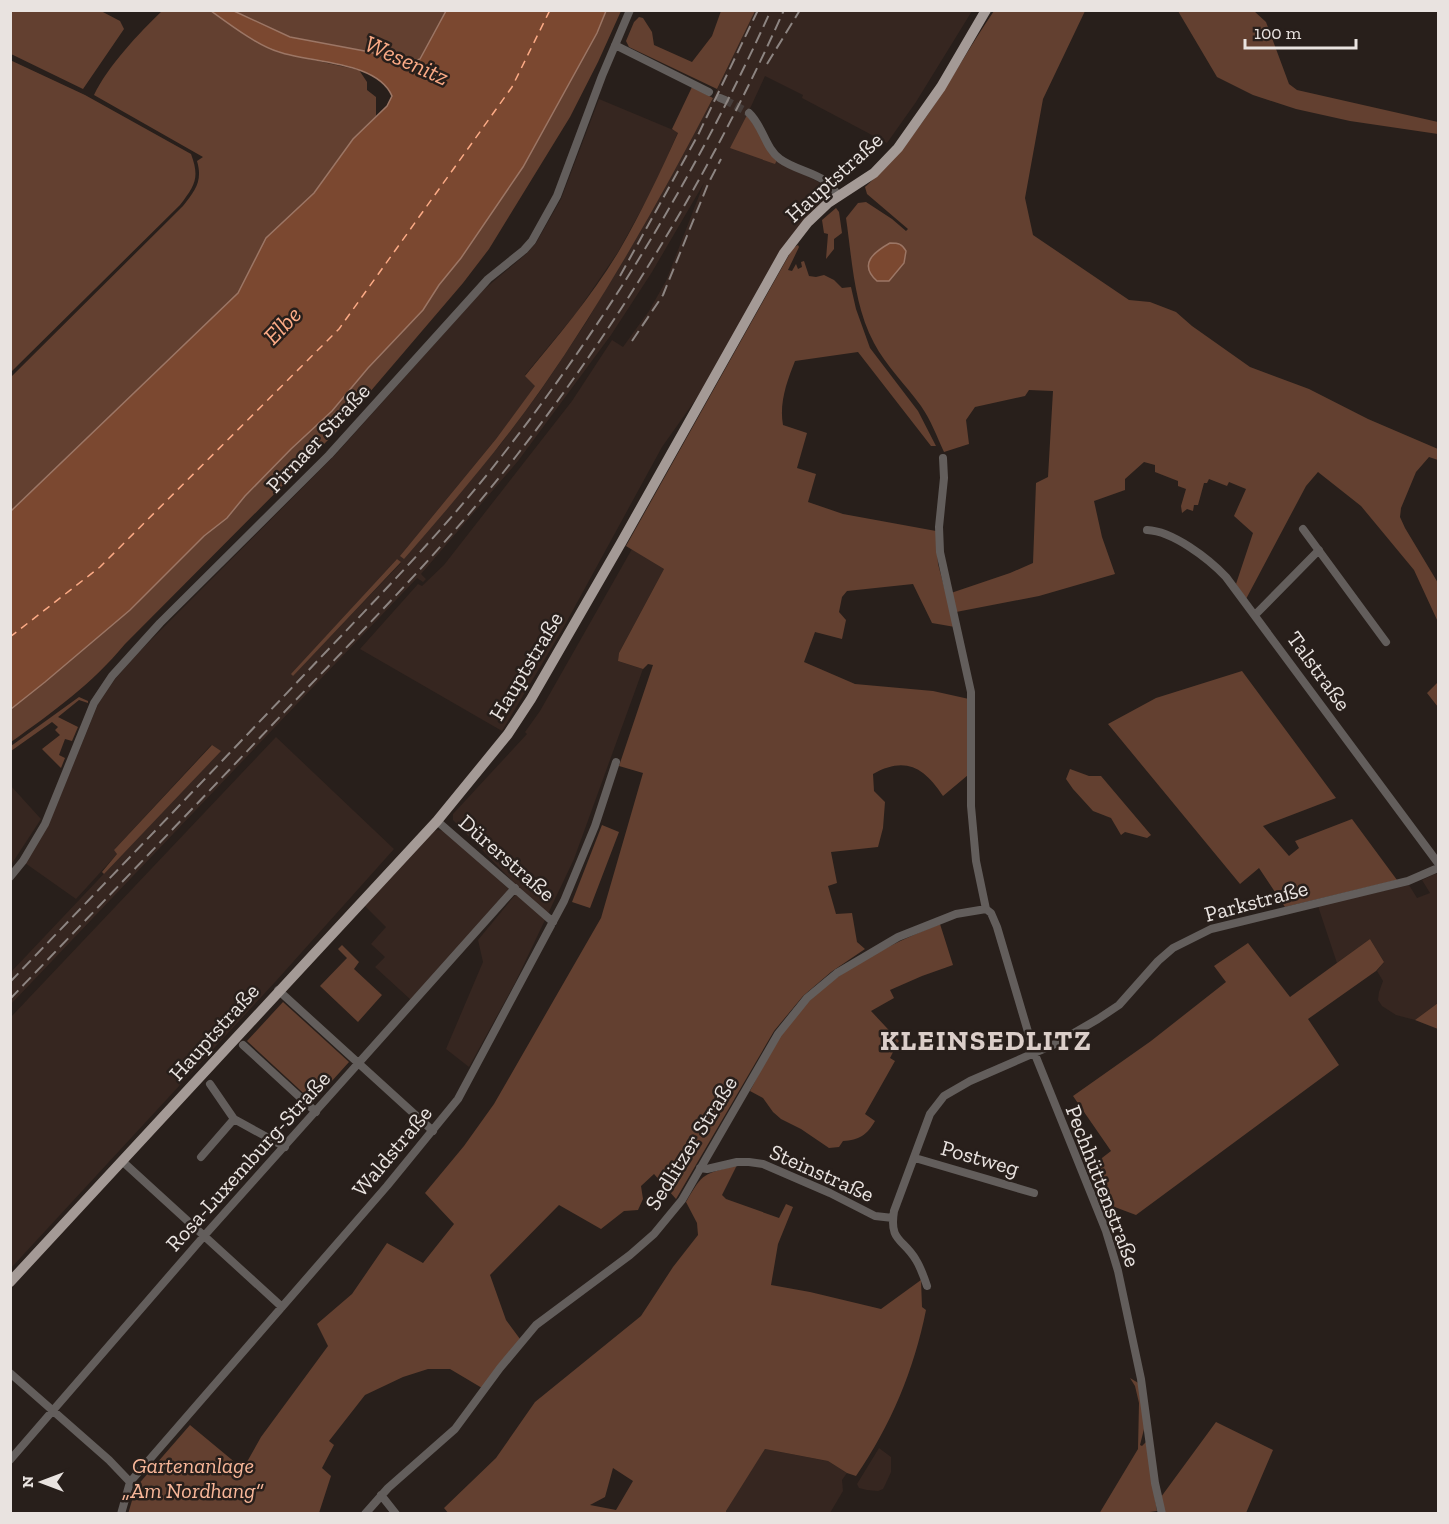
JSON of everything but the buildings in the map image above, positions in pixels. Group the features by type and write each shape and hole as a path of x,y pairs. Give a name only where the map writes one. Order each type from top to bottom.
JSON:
{"main road":[{"name":"Hauptstraße","path":"10,1282 437,820 491,756 531,699 677,446 784,253 808,222 838,197 874,173 898,148 941,87 986,10"}],"street":[{"name":"Pirnaer Straße","path":"10,877 23,861 45,824 94,703 112,676 160,623 329,455 488,279 532,241 557,196 630,10"},
{"path":"615,45 709,92"},
{"path":"749,113 760,126 779,158 829,183 838,197"},
{"name":"Pechhüttenstraße","path":"943,459 944,478 939,526 940,552 971,692 972,816 976,861 988,911 997,927 1034,1052 1106,1231 1118,1271 1140,1379 1155,1483 1162,1514"},
{"path":"1303,529 1386,642"},
{"name":"Talstraße","path":"1147,530 1154,530 1173,539 1209,561 1226,577 1438,863"},
{"path":"1255,615 1319,550"},
{"name":"Waldstraße","path":"121,1514 130,1482 458,1100 564,901 595,826 616,762"},
{"name":"Dürerstraße","path":"437,820 553,922"},
{"name":"Parkstraße","path":"893,1218 930,1114 944,1096 970,1081 1077,1032 1119,1005 1158,961 1173,948 1194,936 1238,921 1408,881 1438,868"},
{"name":"Rosa-Luxemburg-Straße","path":"10,1460 204,1236 515,888"},
{"name":"Sedlitzer Straße","path":"365,1514 381,1495 455,1429 500,1368 536,1325 630,1255 654,1234 682,1200 787,1020 818,987 898,937 956,915 988,911"},
{"path":"278,990 433,1131"},
{"path":"243,1045 316,1112"},
{"path":"210,1084 234,1119 285,1147"},
{"path":"201,1157 234,1119"},
{"name":"Postweg","path":"915,1158 1034,1193"},
{"path":"122,1161 282,1307"},
{"name":"Steinstraße","path":"700,1168 707,1169 749,1161 763,1164 830,1193 875,1216 893,1218"},
{"path":"893,1218 893,1231 916,1259 927,1286"},
{"path":"10,1373 109,1460 130,1482"},
{"path":"381,1495 396,1514"}],"shaded area":[{"path":"755,11 972,11 916,102 887,143 765,76 747,115 784,164 826,186 827,199 813,212 706,385 662,447 561,632 502,731 360,649 418,584 422,586 444,565 572,401 612,340 623,347 649,311 666,281 704,183 652,272 611,335 518,461 421,574 426,579 423,582 417,578 11,1004 11,972 220,751 211,745 114,850 118,853 76,899 25,863 48,826 98,704 115,679 138,653 336,454 481,292 536,243 561,199 599,99 678,132 656,183 618,252 577,312 525,375 536,386 496,439 401,555 500,445 541,390 587,321 711,102","holes":["397,559 401,563 292,676"]},
{"path":"632,549 664,569 619,653 618,661 643,669 574,859 515,983 469,1067 446,1049 483,962 478,940 520,889 453,820 453,814 527,734 525,732 540,711"},
{"path":"276,737 394,849 276,981 11,1268 11,1017"},
{"path":"11,786 41,819 11,865"},
{"path":"444,831 509,889 411,1000 375,967 385,957 371,944 386,927 364,905 431,832"},
{"path":"1438,874 1438,1003 1415,1020 1396,1015 1382,1006 1378,1000 1383,981 1377,971 1384,962 1370,939 1337,963 1318,906 1409,885 1417,898 1430,893 1422,880"},
{"path":"879,1448 891,1457 891,1472 883,1489 878,1491 859,1488 857,1484"},
{"path":"765,1449 828,1461 847,1473 842,1480 843,1491 830,1513 726,1514 746,1477"}],"green space":[{"path":"10,11 101,11 120,21 124,29 83,89 11,54"},
{"path":"162,11 211,11 277,52 359,70 367,82 367,90 376,97 376,116 353,139 314,193 266,238 238,293 11,511 11,377 183,206 198,180 197,161 203,157 94,95 116,61"},
{"path":"234,11 446,11 420,59 407,64 370,52 290,37"},
{"path":"606,11 621,11 570,117 489,249 463,283 334,434 86,685 11,742 11,709 130,610 204,536 227,518 291,449 332,411 368,368 423,310 523,167 597,33"},
{"path":"721,11 755,11 717,89 629,47 626,41 634,22 639,17 643,18 652,32 654,45 692,62 712,36"},
{"path":"994,11 1085,11 1043,99 1025,198 1033,235 1129,300 1150,302 1176,312 1250,367 1309,389 1368,419 1438,449 1438,460 1429,457 1416,472 1401,508 1400,517 1438,583 1438,622 1414,570 1361,506 1318,472 1306,486 1246,599 1236,584 1253,533 1234,516 1246,489 1229,482 1227,486 1209,479 1207,483 1204,483 1198,505 1194,505 1193,511 1187,509 1182,513 1181,506 1186,489 1178,486 1178,481 1155,472 1155,465 1144,462 1125,479 1125,490 1094,501 1102,537 1115,574 1039,596 956,612 951,593 1033,563 1036,483 1048,477 1053,391 1029,390 1025,396 975,407 966,420 969,444 944,452 925,411 884,360 867,329 858,298 846,218 858,203 866,202 906,231 908,229 867,194 865,187 885,168 920,126"},
{"path":"1178,11 1254,11 1266,22 1289,84 1297,90 1438,122 1438,134 1350,121 1296,109 1253,95 1217,77"},
{"path":"10,60 85,95 191,154 195,169 195,181 180,205 11,372"},
{"path":"692,87 713,98 611,282 526,410 404,559 400,556 496,439 535,386 525,376 609,268 650,193 678,133 672,129"},
{"path":"747,115 777,160 775,164 730,148"},
{"path":"836,208 839,212 842,233 834,239 834,249 826,259 828,234 824,233 822,220"},
{"name":"Gartenanlage „Am Nordhang“","path":"798,245 788,270 792,271 796,264 798,269 802,267 801,262 804,261 809,276 824,275 834,280 842,288 851,287 870,348 918,411 936,446 931,446 858,352 795,361 784,392 782,417 783,425 807,433 797,468 816,474 808,502 843,514 936,531 938,564 955,627 932,623 913,584 847,591 842,597 839,612 846,620 842,639 815,632 804,662 855,684 933,691 969,699 968,775 943,796 929,778 913,767 895,766 873,774 874,791 885,802 883,828 878,847 831,852 837,883 828,886 836,914 852,913 857,942 865,949 831,972 803,996 774,1031 676,1199 654,1174 641,1186 643,1199 638,1210 624,1211 601,1229 559,1205 490,1275 506,1320 520,1339 482,1388 450,1369 428,1369 403,1377 365,1395 329,1441 334,1445 322,1468 331,1476 319,1513 128,1514 136,1487 190,1425 243,1469 261,1437 328,1346 317,1324 352,1294 387,1243 423,1263 454,1224 425,1193 464,1146 494,1104 601,918 643,773 619,766 653,665 648,664 643,669 618,661 619,653 664,569 626,546 793,248"},
{"path":"397,559 401,562 293,676 291,674"},
{"path":"1242,671 1336,798 1263,826 1289,856 1299,848 1295,841 1352,819 1397,880 1285,907 1259,868 1240,884 1108,724 1156,698"},
{"path":"1438,682 1438,707 1427,693"},
{"path":"79,697 88,703 79,700 58,717 78,727 72,741 65,739 59,755 65,758 61,768 42,749 60,735 55,730 58,727 52,722 11,751 11,746"},
{"path":"212,745 221,751 104,874 102,872 117,854 114,850"},
{"path":"1070,769 1089,776 1101,776 1151,835 1147,838 1125,832 1121,835 1111,818 1093,811 1073,789 1066,779"},
{"path":"602,825 619,832 590,908 572,902"},
{"path":"940,924 953,965 890,990 894,998 871,1011 899,1041 890,1051 893,1052 890,1058 895,1061 865,1114 875,1121 866,1133 858,1138 843,1141 839,1147 829,1148 781,1119 763,1098 750,1091 781,1035 813,997 873,955"},
{"path":"1370,939 1384,962 1376,971 1308,1019 1339,1065 1136,1215 1104,1203 1089,1168 1111,1151 1073,1096 1151,1041 1226,982 1214,966 1248,943 1290,997"},
{"path":"342,945 359,962 354,969 382,995 358,1022 320,986 347,958 338,949"},
{"path":"283,1002 349,1062 313,1102 247,1041"},
{"path":"1438,1003 1438,1029 1415,1020"},
{"path":"737,1165 722,1195 726,1199 779,1218 786,1204 793,1207 778,1244 771,1285 881,1309 921,1280 922,1307 926,1310 915,1354 890,1417 856,1476 828,1461 765,1449 726,1513 449,1514 444,1508 496,1458 535,1402 641,1316 673,1267 698,1235 697,1223 686,1202 701,1179 711,1173","holes":["613,1468 633,1481 616,1510 590,1505 605,1497"]},
{"path":"1130,1378 1140,1384 1145,1425 1140,1445 1146,1442 1157,1511 1099,1514 1138,1449 1139,1403 1135,1386"},
{"path":"1216,1422 1273,1450 1246,1513 1165,1513 1161,1497"}],"water":[{"name":"Elbe","path":"211,11 234,11 290,37 370,52 407,64 420,59 446,11 606,11 597,33 523,167 423,310 368,368 332,411 291,449 227,518 204,536 130,610 11,709 11,511 238,293 266,238 314,193 353,139 387,106 392,96 373,76 342,65 292,56 271,49"},
{"path":"890,243 900,244 905,249 904,263 889,281 877,281 869,269 870,259"}],"ferry route":[{"path":"10,637 100,567 339,329 512,87 550,10"}],"tunnel":[{"path":"725,100 749,113"}],"railway":[{"path":"620,276 698,135 758,10"},
{"path":"10,982 409,564 508,448 547,397 619,291 652,237 715,126 771,10"},
{"path":"10,999 407,583 464,520 517,455 593,350 664,241 727,127 784,10"},
{"path":"767,64 800,10"},
{"path":"632,341 663,295 708,184 721,159"}],"district":[{"name":"KLEINSEDLITZ","path":"986,1040"}],"water label":[{"name":"Wesenitz","path":"407,60"}]}
